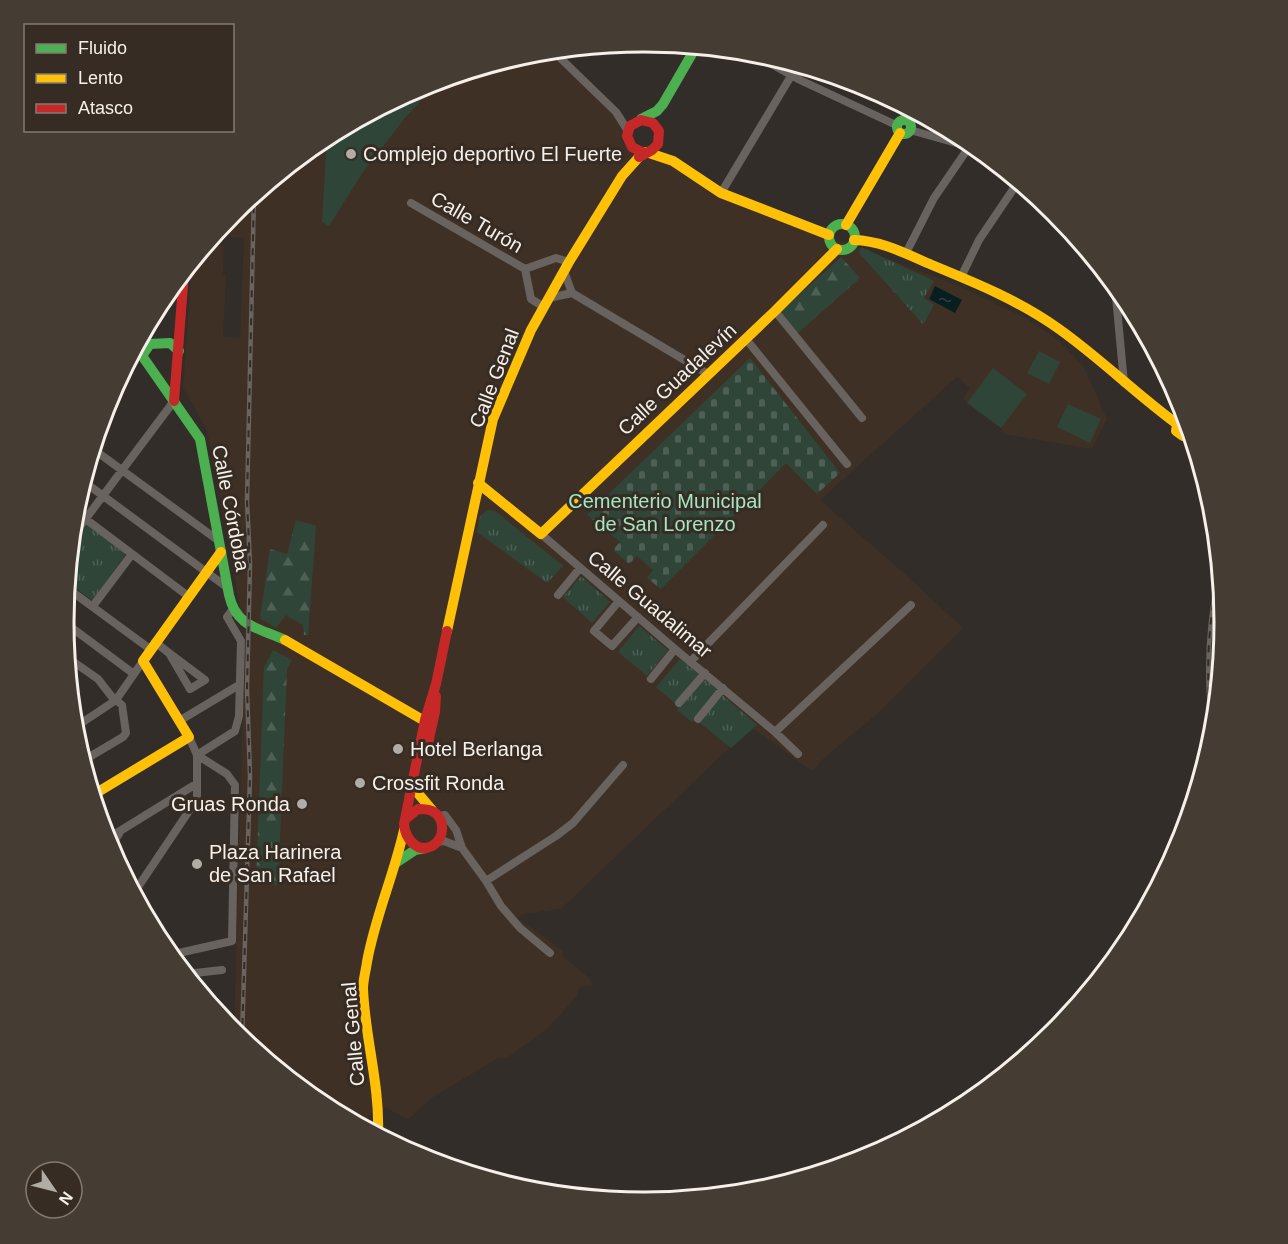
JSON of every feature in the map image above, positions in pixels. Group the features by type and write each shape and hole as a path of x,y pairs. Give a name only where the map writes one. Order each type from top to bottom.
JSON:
{"main road":[{"path":"691,55 663,104 657,111 639,120 628,136 636,151 673,161 722,193 829,235"},
{"path":"645,152 652,150 658,144 663,104"},
{"path":"639,120 653,123 673,161"},
{"path":"846,225 906,124"},
{"name":"Calle Genal","path":"421,764 435,712 436,684 493,419 527,339 546,303 622,176 630,154 628,136"},
{"name":"Calle Genal","path":"622,176 645,152"},
{"path":"837,225 846,225 854,232 854,240 845,250 837,249 830,243 829,235 837,225"},
{"path":"854,240 869,241 962,275 1037,314 1084,349 1147,403 1174,415"},
{"name":"Calle Guadalevín","path":"541,534 837,249"},
{"path":"174,401 183,288"},
{"path":"150,339 171,339 178,335 180,329"},
{"path":"145,347 150,344 171,342 179,346"},
{"name":"Calle Córdoba","path":"141,355 200,438 233,609"},
{"name":"Calle Guadalimar","path":"478,483 541,534"},
{"path":"101,791 189,738 143,661 206,572 220,547"},
{"path":"233,609 238,617 248,624 271,632 403,710 425,720"},
{"name":"Calle Genal","path":"407,818 425,720 436,684"},
{"path":"403,710 417,710 430,699"},
{"path":"403,710 414,722 422,737"},
{"name":"Calle Genal","path":"425,720 429,725 416,791 435,813"},
{"path":"397,862 415,850 426,848 437,843 443,831 443,823 435,813 418,809 407,818 404,830 411,843 417,847 426,848"},
{"name":"Calle Genal","path":"378,1126 379,1108 372,1069 363,987 372,934 397,862 404,830"}],"street":[{"path":"561,59 616,112 628,136"},
{"path":"779,69 906,124 938,134"},
{"path":"722,193 791,76"},
{"path":"616,112 639,120"},
{"path":"906,253 934,198 965,152"},
{"path":"962,275 979,240 1014,189"},
{"name":"Calle Turón","path":"411,203 525,269 531,299 546,303"},
{"name":"Calle Turón","path":"525,269 556,258 567,267"},
{"path":"567,267 572,293 708,375"},
{"path":"546,303 572,293"},
{"path":"1117,304 1124,384"},
{"path":"775,311 862,418"},
{"path":"746,339 847,464"},
{"path":"83,523 174,401"},
{"path":"100,454 220,547"},
{"path":"91,487 228,588"},
{"path":"86,519 188,596"},
{"path":"690,662 823,525"},
{"name":"Calle Guadalimar","path":"541,534 798,754"},
{"path":"93,606 132,554"},
{"path":"558,595 580,568"},
{"path":"76,594 169,653 205,680 190,689 169,653"},
{"path":"619,601 594,631 612,646 638,617"},
{"path":"775,732 911,605"},
{"path":"197,754 236,731 239,716 241,641 227,617 233,609"},
{"path":"74,630 134,674"},
{"path":"651,679 675,649"},
{"path":"83,722 116,700 143,661"},
{"path":"76,664 98,679 122,705 126,734 91,756"},
{"path":"680,703 705,673"},
{"path":"179,721 239,686"},
{"path":"698,719 723,688"},
{"path":"139,885 197,799 197,754 189,738"},
{"path":"180,952 232,941 235,785 226,774 197,754"},
{"path":"486,881 573,823 623,765"},
{"path":"116,834 196,784"},
{"path":"435,813 445,815 451,820 462,848 501,906 520,928 550,953"},
{"path":"117,837 122,830"},
{"path":"437,843 444,841 462,848"},
{"path":"195,973 222,970"}],"shaded area":[{"path":"563,58 625,117 633,152 631,161 648,155 667,156 758,209 961,287 1028,319 1058,340 1084,367 1107,419 1092,449 1005,434 1001,428 963,399 970,388 957,377 820,500 963,628 877,714 826,756 812,771 751,727 561,909 522,914 518,918 563,951 563,956 590,979 593,986 582,986 577,996 548,1028 507,1058 498,1058 430,1099 410,1118 405,1118 385,1107 378,1107 367,1119 359,1115 297,1074 234,1018 245,614 241,612 207,430 183,388 191,276 217,246 224,246 223,275 226,275 223,337 240,338 244,238 230,237 230,231 241,219 297,170 328,148 392,111 461,83 533,63"}],"green space":[{"name":"Complejo deportivo El Fuerte","path":"425,97 363,172 329,226 322,222 326,149 392,111"},
{"path":"861,247 934,281 924,298 934,305 923,324 859,253"},
{"path":"841,257 860,278 798,333 780,312"},
{"path":"1039,351 1060,362 1049,384 1027,373"},
{"name":"Cementerio Municipal de San Lorenzo","path":"750,358 840,473 817,494 786,463 661,589 647,578 653,570 637,556 629,564 613,550 620,542 587,515"},
{"path":"993,368 1027,394 1001,428 967,403"},
{"path":"1068,404 1101,419 1090,443 1057,427"},
{"path":"488,510 495,511 563,566 547,583 477,532 480,516"},
{"path":"296,520 316,526 308,635 304,635 303,625 286,615 276,628 260,618 270,549 287,554"},
{"path":"88,523 127,552 93,601 76,589 82,532"},
{"path":"581,576 610,602 592,623 563,597"},
{"path":"639,626 668,650 647,676 618,652"},
{"path":"273,650 292,660 287,669 278,885 256,883 264,667"},
{"path":"680,659 700,675 676,704 656,687"},
{"path":"704,678 719,690 692,722 677,710"},
{"path":"721,694 757,725 731,748 699,722"}],"water":[{"path":"935,286 962,300 955,313 929,299"}],"railway":[{"path":"242,1026 250,776 247,689 250,564 247,501 254,208"},
{"path":"1209,696 1208,654 1213,606"}],"traffic: fast":[{"path":"641,119 657,111 663,104 691,55"},
{"path":"901,120 907,120 911,127 907,134 901,134 897,130 897,124 901,120"},
{"path":"842,224 851,228 855,237 851,246 842,250 833,246 829,237 833,228 842,224"},
{"path":"142,356 150,344 170,343 179,351"},
{"path":"141,355 200,439 232,606 237,614 250,625 285,640"},
{"path":"397,862 415,850 426,848"}],"traffic: slow":[{"path":"846,225 900,133"},
{"path":"646,152 673,161 721,193 829,235"},
{"path":"447,631 493,419 531,330 569,262 622,176 639,157"},
{"path":"854,240 894,249 981,286 1029,310 1074,340 1177,424"},
{"path":"478,483 541,534 837,249"},
{"path":"1177,424 1176,431 1181,435"},
{"path":"101,790 189,737 143,661 221,552"},
{"path":"285,640 428,723"},
{"path":"417,783 416,791 432,810"},
{"path":"378,1125 377,1098 366,1025 363,986 375,929 404,830"}],"traffic: jam":[{"path":"639,157 658,144 659,131 653,123 641,120 630,126 627,136 632,147 644,153"},
{"path":"174,401 183,288"},
{"path":"407,818 418,809 427,809 437,814 442,828 436,843 426,848 416,846 409,839 404,824 425,720 436,684 447,631"},
{"path":"427,748 436,696"}],"place":[{"name":"Complejo deportivo El Fuerte","path":"351,154"},
{"name":"Hotel Berlanga","path":"398,749"},
{"name":"Crossfit Ronda","path":"360,783"},
{"name":"Gruas Ronda","path":"302,804"},
{"name":"Plaza Harinera de San Rafael","path":"197,864"}]}
